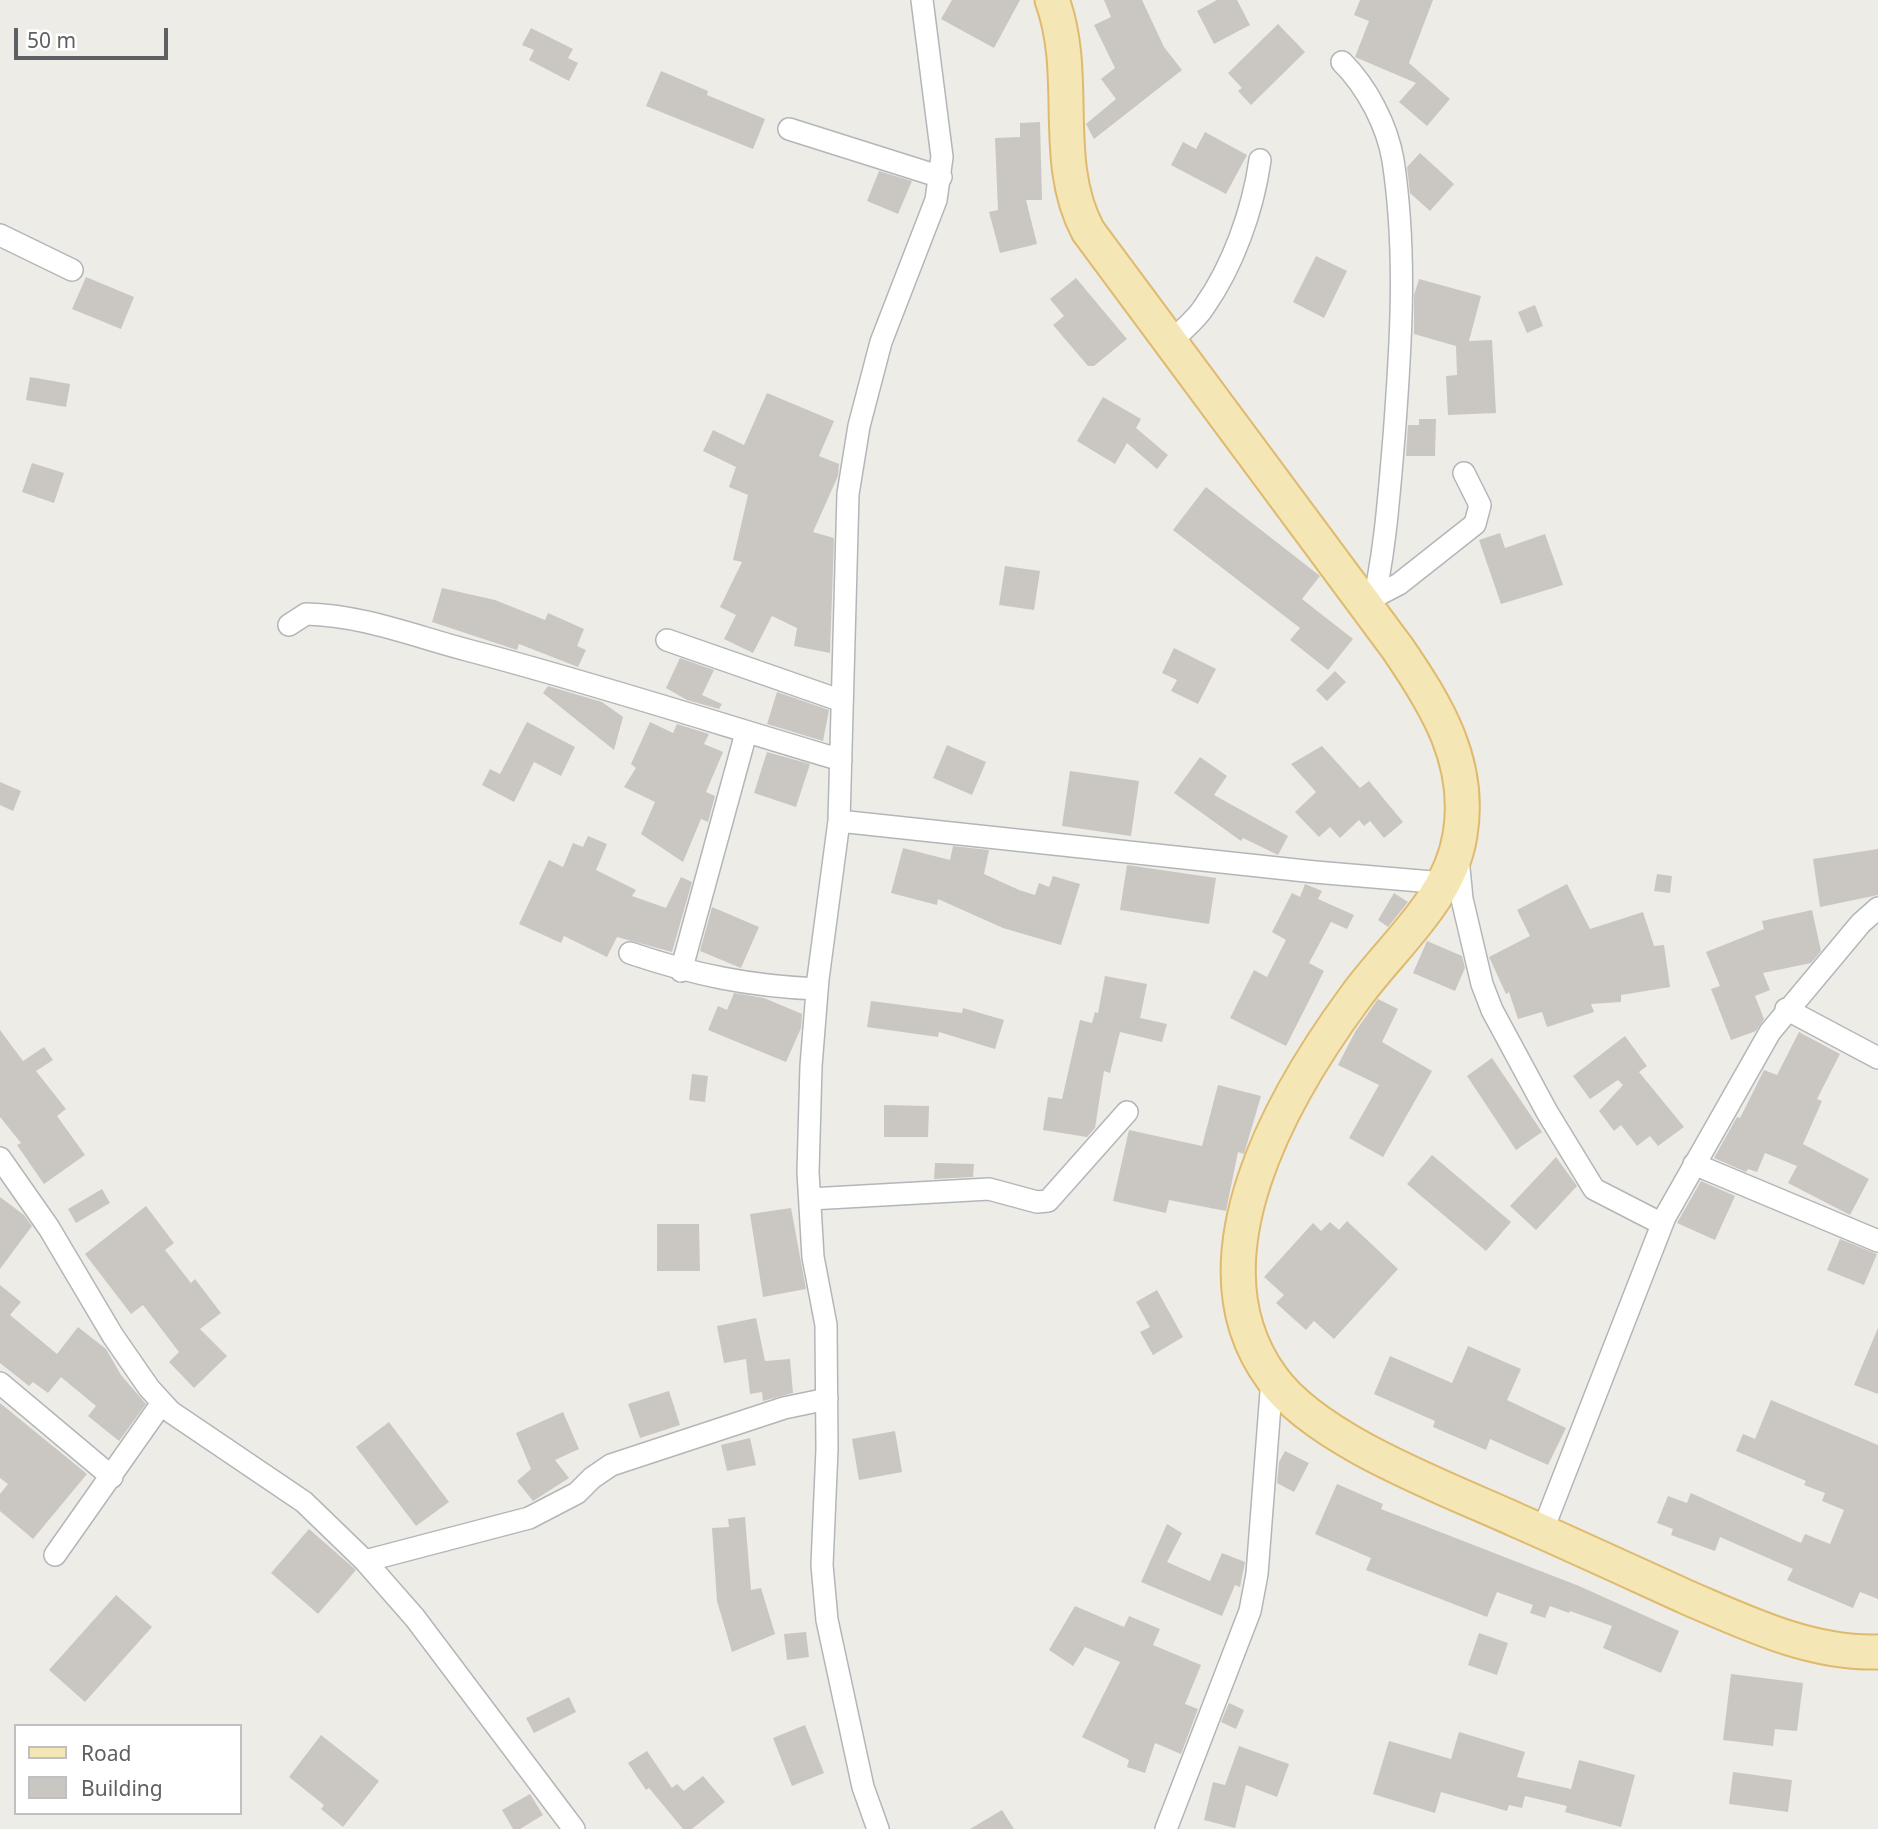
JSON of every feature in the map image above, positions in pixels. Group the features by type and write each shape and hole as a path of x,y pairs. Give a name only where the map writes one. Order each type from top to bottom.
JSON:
{"main road":[{"path":"1052,0 1065,53 1069,176 1074,205 1093,242 1373,605 1431,698 1453,745 1461,784 1462,819 1457,850 1444,883 1420,919 1366,981 1327,1035 1265,1155 1245,1210 1236,1276 1250,1334 1272,1379 1290,1398 1345,1437 1417,1476 1747,1623 1836,1651 1878,1652"}],"street":[{"path":"878,1829 863,1787 827,1620 822,1565 827,1399 826,1325 813,1257 810,1199 811,1079 817,989 839,821 848,494 859,426 881,342 936,200 941,177 942,157 922,0"},
{"path":"1342,62 1363,84 1392,159 1403,240 1400,355 1390,488 1373,605"},
{"path":"789,129 941,177"},
{"path":"1170,342 1204,309 1232,258 1257,180 1260,160"},
{"path":"1,239 72,270"},
{"path":"1373,605 1475,524 1480,505 1464,473"},
{"path":"289,625 306,614 358,620 632,695 746,733 841,760"},
{"path":"667,640 842,701"},
{"path":"681,971 746,733"},
{"path":"839,821 1232,864 1444,883"},
{"path":"1457,850 1462,899 1482,984 1492,1010 1547,1112 1590,1184 1604,1196 1662,1224"},
{"path":"1542,1532 1662,1224 1694,1164 1786,1009 1860,923 1878,908"},
{"path":"630,953 681,971 722,979 817,989"},
{"path":"1786,1009 1878,1058"},
{"path":"810,1199 989,1189 1037,1202 1048,1201 1127,1112"},
{"path":"0,1158 49,1228 113,1336 162,1403 304,1502 365,1561 415,1618 574,1829"},
{"path":"1694,1164 1878,1241"},
{"path":"1166,1829 1250,1611 1256,1574 1272,1379"},
{"path":"0,1383 113,1477"},
{"path":"365,1561 529,1518 569,1499 611,1465 784,1408 827,1399"},
{"path":"55,1555 113,1477 162,1403"}],"building":[{"path":"952,0 1020,0 994,48 941,19"},
{"path":"1104,0 1142,0 1164,47 1182,70 1094,139 1086,124 1116,99 1101,79 1115,68 1094,25 1111,17"},
{"path":"1217,0 1237,0 1250,25 1214,44 1197,11"},
{"path":"1360,0 1433,0 1409,63 1450,99 1427,126 1399,102 1416,83 1355,57 1369,21 1354,15"},
{"path":"1278,24 1305,52 1251,105 1238,91 1242,88 1228,73"},
{"path":"531,28 573,49 568,58 578,63 569,81 529,60 534,50 522,45"},
{"path":"661,71 708,91 707,95 765,119 753,149 646,106"},
{"path":"1040,122 1042,200 1026,200 1037,244 1000,253 989,212 998,210 995,138 1020,137 1020,123"},
{"path":"1205,132 1247,155 1226,194 1171,165 1183,142 1196,149"},
{"path":"1420,153 1454,184 1430,211 1410,193 1407,167"},
{"path":"879,171 912,181 898,214 867,201"},
{"path":"1316,256 1347,271 1324,318 1293,302"},
{"path":"86,277 134,297 121,329 72,309"},
{"path":"1076,278 1127,339 1094,366 1088,366 1053,325 1064,316 1050,299"},
{"path":"1419,279 1481,296 1469,341 1492,340 1496,413 1448,415 1446,376 1457,375 1456,346 1414,334 1414,295"},
{"path":"1535,305 1543,326 1527,333 1518,312"},
{"path":"30,377 70,384 66,407 26,400"},
{"path":"767,393 834,421 819,456 839,464 838,476 813,532 834,538 830,653 794,646 797,628 772,616 753,653 724,639 736,615 720,607 742,562 733,560 748,495 729,487 736,467 703,451 713,430 744,445"},
{"path":"1103,397 1141,419 1136,428 1168,455 1157,469 1127,443 1115,464 1077,441"},
{"path":"1419,419 1436,419 1435,456 1406,456 1408,425 1419,425"},
{"path":"32,463 64,473 54,503 22,492"},
{"path":"1206,487 1320,576 1302,599 1353,639 1328,670 1290,640 1300,628 1173,530"},
{"path":"1500,533 1505,548 1545,534 1563,585 1501,604 1479,540"},
{"path":"1005,566 1040,571 1034,610 999,605"},
{"path":"442,588 495,600 545,620 548,613 584,629 577,646 586,650 578,667 519,644 517,650 432,622"},
{"path":"1174,648 1216,669 1198,704 1171,691 1177,680 1162,673"},
{"path":"680,658 714,670 702,695 722,704 719,709 687,700 666,688"},
{"path":"1335,671 1346,682 1327,701 1316,690"},
{"path":"548,686 602,702 623,717 614,750 543,693"},
{"path":"777,692 829,710 823,741 767,724"},
{"path":"527,722 575,747 561,776 534,762 514,802 482,785 490,769 500,774"},
{"path":"650,722 673,733 677,724 709,734 704,744 723,752 706,792 715,796 708,822 701,819 683,862 641,834 655,802 624,787 636,768 631,764"},
{"path":"947,745 986,762 972,795 933,778"},
{"path":"1322,746 1360,788 1369,781 1403,822 1384,838 1370,821 1364,826 1359,820 1340,838 1330,827 1319,837 1295,812 1316,792 1291,764"},
{"path":"767,752 810,764 796,807 754,793"},
{"path":"1200,757 1227,776 1214,795 1288,836 1278,855 1243,838 1241,841 1174,793"},
{"path":"1070,771 1139,781 1131,836 1062,826"},
{"path":"0,782 21,791 13,811 0,805"},
{"path":"588,836 607,844 596,870 636,890 632,896 666,908 681,877 692,882 672,952 617,937 607,957 564,936 561,943 519,924 549,860 563,867 573,843 583,847"},
{"path":"953,846 989,850 984,874 1035,895 1039,883 1049,887 1053,876 1080,884 1061,945 1003,928 938,899 937,905 891,893 903,848 950,860"},
{"path":"1878,849 1878,895 1820,907 1813,859"},
{"path":"1127,865 1216,878 1209,924 1120,910"},
{"path":"1657,874 1672,876 1670,893 1654,891"},
{"path":"1305,884 1322,891 1318,899 1354,915 1347,929 1331,922 1309,963 1324,971 1286,1046 1230,1018 1254,970 1267,977 1286,940 1272,932 1292,893 1300,897"},
{"path":"1567,884 1590,929 1643,912 1654,946 1664,945 1670,987 1621,995 1621,1002 1591,1004 1594,1012 1547,1027 1542,1012 1518,1019 1509,992 1506,994 1489,957 1530,936 1517,910"},
{"path":"1394,893 1408,902 1388,927 1378,920"},
{"path":"712,907 759,927 741,968 700,951"},
{"path":"1812,910 1821,951 1811,963 1763,973 1770,990 1755,996 1764,1019 1756,1031 1731,1040 1711,989 1720,986 1706,952 1764,929 1762,921"},
{"path":"1427,941 1462,956 1465,968 1455,991 1413,973"},
{"path":"1105,976 1147,984 1140,1018 1167,1024 1162,1042 1120,1032 1110,1073 1104,1071 1095,1128 1087,1137 1043,1130 1048,1097 1062,1099 1080,1020 1092,1023 1095,1012 1098,1013"},
{"path":"734,993 764,998 802,1014 801,1028 786,1062 708,1030 718,1006 727,1010"},
{"path":"1378,999 1398,1009 1382,1042 1432,1071 1383,1157 1349,1138 1379,1085 1338,1065 1355,1032"},
{"path":"871,1001 962,1013 963,1008 1004,1020 995,1049 939,1032 938,1037 867,1027"},
{"path":"0,1030 23,1061 44,1047 53,1060 36,1071 66,1109 57,1116 85,1155 44,1184 17,1145 21,1143 0,1117"},
{"path":"1799,1032 1840,1054 1817,1099 1822,1101 1803,1144 1869,1179 1850,1215 1788,1183 1797,1166 1765,1153 1757,1172 1748,1169 1746,1172 1714,1158 1737,1117 1740,1118 1764,1070 1777,1075"},
{"path":"1625,1036 1647,1066 1639,1072 1684,1127 1658,1146 1650,1136 1637,1146 1621,1125 1614,1131 1599,1111 1623,1085 1618,1080 1590,1099 1573,1076"},
{"path":"1492,1058 1542,1132 1516,1150 1467,1076"},
{"path":"692,1074 708,1076 705,1102 689,1100"},
{"path":"1218,1085 1261,1096 1244,1154 1238,1152 1226,1211 1169,1200 1166,1213 1113,1201 1129,1130 1202,1146"},
{"path":"884,1105 929,1106 928,1137 884,1137"},
{"path":"1432,1155 1511,1222 1486,1251 1407,1184"},
{"path":"1556,1157 1577,1186 1536,1230 1510,1206"},
{"path":"935,1163 974,1164 973,1177 934,1179"},
{"path":"1701,1181 1735,1196 1715,1240 1677,1223"},
{"path":"102,1189 110,1203 76,1223 68,1209"},
{"path":"0,1197 24,1215 32,1226 0,1269"},
{"path":"146,1206 174,1243 165,1250 191,1283 195,1279 221,1313 200,1329 227,1356 194,1388 169,1362 179,1352 143,1305 131,1314 85,1254"},
{"path":"791,1208 806,1289 763,1297 750,1214"},
{"path":"1347,1221 1398,1269 1334,1339 1314,1321 1306,1330 1276,1303 1284,1295 1264,1277 1313,1223 1321,1231 1330,1222 1339,1230"},
{"path":"657,1224 699,1224 700,1271 657,1271"},
{"path":"1840,1239 1877,1254 1864,1285 1827,1270"},
{"path":"0,1285 21,1302 10,1315 57,1354 78,1327 106,1349 121,1375 146,1404 119,1441 88,1416 96,1406 61,1377 48,1393 33,1382 29,1386 0,1363"},
{"path":"1157,1290 1183,1337 1153,1355 1140,1332 1150,1327 1136,1302"},
{"path":"756,1318 765,1361 790,1359 793,1393 763,1401 762,1392 750,1394 746,1359 724,1363 717,1326"},
{"path":"1878,1328 1878,1394 1854,1385"},
{"path":"1468,1346 1521,1369 1507,1400 1566,1428 1548,1465 1490,1439 1486,1450 1433,1427 1435,1421 1374,1394 1390,1356 1452,1383"},
{"path":"669,1391 680,1425 640,1438 628,1404"},
{"path":"1771,1400 1878,1445 1878,1599 1860,1592 1853,1608 1787,1580 1793,1569 1720,1537 1715,1551 1671,1535 1673,1529 1657,1523 1668,1496 1687,1503 1691,1493 1801,1543 1805,1534 1830,1544 1844,1510 1822,1501 1825,1493 1804,1485 1806,1481 1736,1451 1743,1434 1755,1439"},
{"path":"0,1403 87,1474 33,1539 0,1511 0,1494 8,1484 0,1478"},
{"path":"563,1412 579,1449 555,1460 569,1478 533,1501 517,1481 531,1469 516,1433"},
{"path":"389,1422 449,1502 416,1526 356,1447"},
{"path":"895,1431 902,1472 859,1480 852,1439"},
{"path":"750,1438 756,1465 727,1471 721,1445"},
{"path":"1285,1451 1309,1463 1294,1492 1277,1483 1279,1462"},
{"path":"1337,1484 1383,1504 1381,1509 1579,1586 1679,1631 1661,1673 1603,1648 1612,1626 1570,1611 1569,1613 1550,1606 1545,1618 1530,1613 1533,1605 1497,1592 1487,1617 1366,1570 1371,1558 1315,1534"},
{"path":"745,1517 751,1590 761,1588 775,1634 732,1652 717,1601 712,1528 729,1527 728,1519"},
{"path":"1167,1524 1182,1533 1167,1562 1210,1581 1222,1553 1245,1562 1240,1587 1235,1585 1222,1616 1141,1582"},
{"path":"309,1529 356,1570 318,1614 271,1573"},
{"path":"116,1595 152,1627 85,1702 49,1670"},
{"path":"1075,1606 1124,1627 1129,1616 1160,1629 1153,1645 1201,1665 1185,1704 1198,1709 1181,1754 1155,1743 1145,1773 1127,1767 1129,1760 1082,1737 1120,1662 1085,1647 1073,1666 1049,1650"},
{"path":"806,1632 809,1657 787,1660 784,1634"},
{"path":"1479,1633 1508,1643 1497,1675 1468,1665"},
{"path":"1731,1674 1803,1683 1797,1731 1775,1729 1773,1746 1723,1740"},
{"path":"569,1697 576,1712 534,1733 526,1718"},
{"path":"1229,1703 1244,1710 1236,1729 1221,1722"},
{"path":"805,1725 824,1773 792,1786 773,1738"},
{"path":"1459,1732 1525,1752 1517,1777 1571,1789 1579,1760 1635,1775 1621,1827 1565,1812 1567,1806 1525,1796 1522,1808 1509,1805 1507,1811 1441,1792 1435,1813 1373,1794 1389,1741 1451,1759"},
{"path":"321,1735 379,1781 343,1827 321,1809 324,1805 289,1777"},
{"path":"1239,1746 1289,1764 1277,1797 1246,1785 1235,1828 1204,1820 1213,1782 1225,1785"},
{"path":"647,1751 672,1788 677,1784 684,1791 703,1776 725,1802 692,1829 683,1829 649,1788 646,1790 628,1763"},
{"path":"1733,1772 1792,1780 1788,1812 1729,1804"},
{"path":"530,1794 543,1815 520,1829 513,1829 502,1810"},
{"path":"1002,1810 1014,1829 970,1829"}]}
